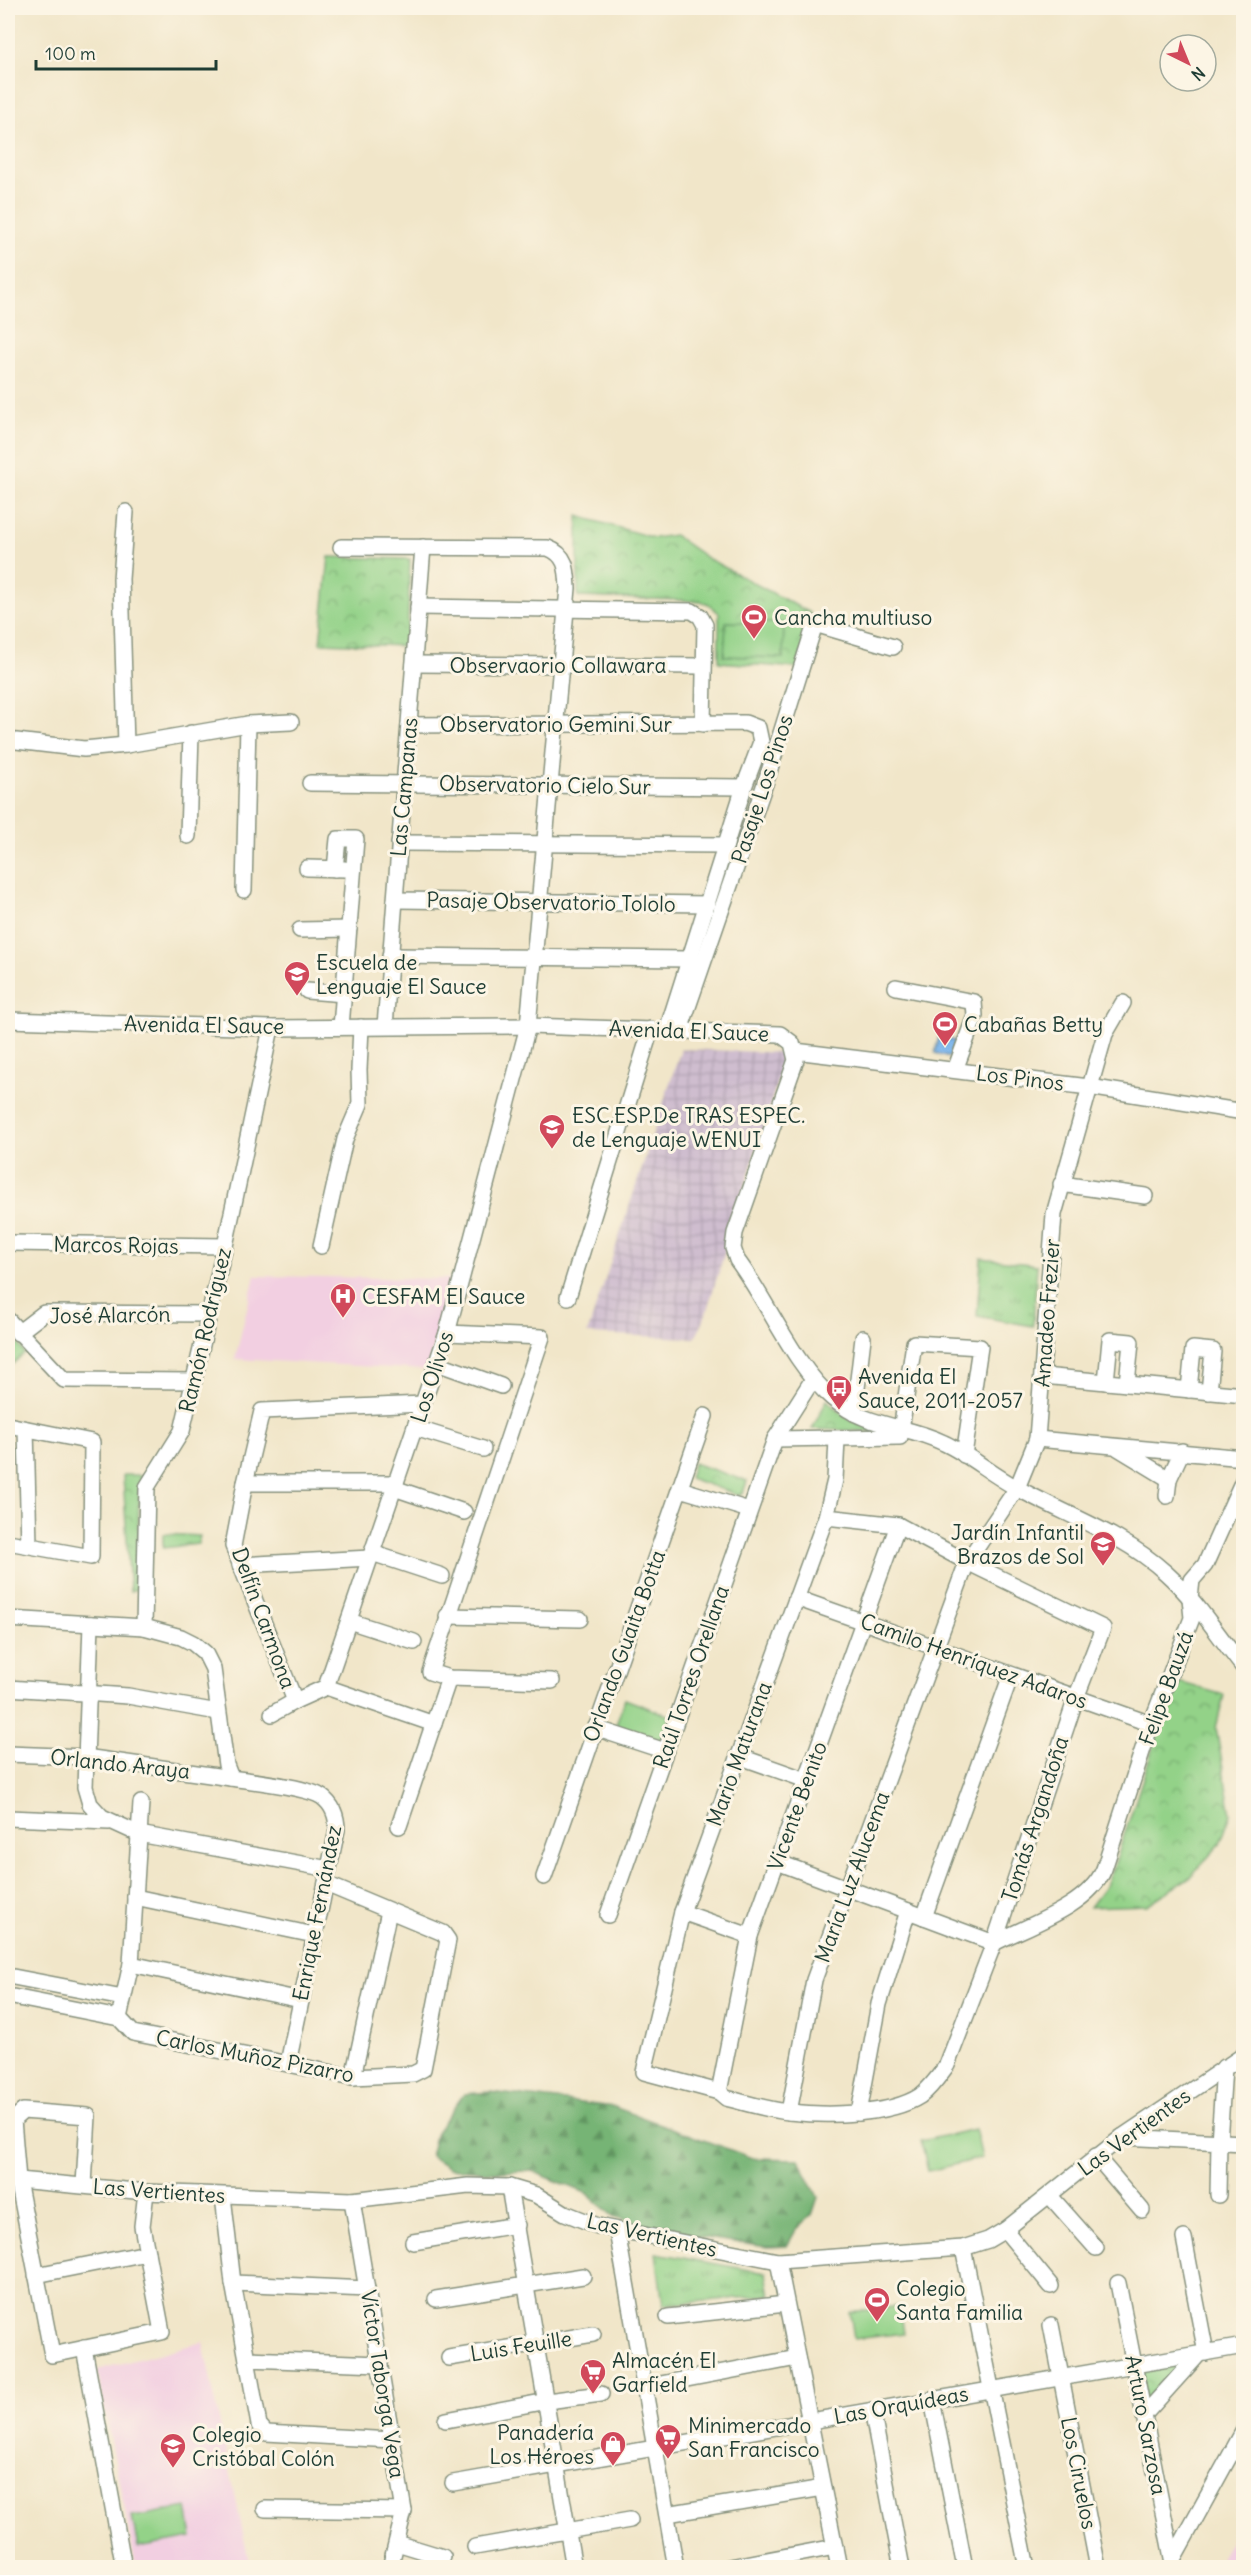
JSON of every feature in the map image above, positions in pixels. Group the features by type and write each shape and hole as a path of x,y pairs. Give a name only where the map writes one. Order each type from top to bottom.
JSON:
{"street":[{"path":"126,512 121,579 126,745"},
{"path":"341,547 423,547"},
{"name":"Las Campanas","path":"385,1026 423,547"},
{"name":"Los Olivos","path":"326,1687 447,1333 528,1026 555,724 567,568 561,556 553,550 423,547"},
{"path":"418,607 687,609 700,616 705,625 703,724"},
{"name":"Pasaje Los Pinos","path":"674,1030 768,775 815,624 894,647"},
{"name":"Observaorio Collawara","path":"414,664 703,666"},
{"path":"8,740 84,749 126,745 248,724 291,723"},
{"name":"Observatorio Gemini Sur","path":"409,725 750,723 758,728 761,742 744,787"},
{"path":"244,890 248,724"},
{"path":"188,836 191,733"},
{"name":"Observatorio Cielo Sur","path":"310,783 744,787"},
{"path":"674,1030 688,959 708,904 744,787"},
{"path":"336,869 338,839 356,839 341,1027"},
{"path":"399,843 726,845"},
{"path":"307,868 354,869"},
{"name":"Pasaje Observatorio Tololo","path":"395,900 708,904"},
{"path":"300,930 349,929"},
{"path":"390,956 688,959"},
{"path":"896,987 974,1002 975,1016 954,1070"},
{"path":"307,991 344,994"},
{"name":"Amadeo Frezier","path":"937,1648 967,1562 1017,1488 1037,1439 1054,1214 1060,1184 1105,1034 1123,1003"},
{"name":"Avenida El Sauce","path":"8,1020 271,1028 528,1026 775,1032 789,1040 795,1051 796,1060 735,1233 733,1248 737,1260 813,1379 832,1398 854,1413 885,1426 935,1439 1017,1488 1124,1542 1166,1573 1190,1598 1244,1668"},
{"path":"321,1246 345,1139 360,1104 361,1027"},
{"name":"Ramón Rodríguez","path":"144,1627 147,1487 182,1431 225,1246 271,1028"},
{"path":"568,1297 651,1029"},
{"name":"Los Pinos","path":"795,1051 1089,1087 1244,1112"},
{"path":"1060,1184 1145,1196"},
{"name":"Marcos Rojas","path":"8,1243 225,1246"},
{"name":"José Alarcón","path":"18,1334 44,1312 209,1314"},
{"path":"8,1320 18,1334 64,1380 194,1381"},
{"path":"447,1333 542,1337 430,1672 449,1678 552,1681"},
{"path":"854,1413 863,1338"},
{"path":"1106,1382 1110,1340 1131,1342 1127,1384"},
{"path":"775,1439 900,1437 914,1343 980,1347 964,1455"},
{"path":"1189,1390 1193,1349 1213,1351 1209,1392"},
{"path":"437,1364 501,1386"},
{"path":"1043,1376 1244,1395"},
{"name":"Raúl Torres Orellana","path":"608,1915 775,1439 813,1379"},
{"name":"Delfín Carmona","path":"295,1701 233,1546 262,1411 423,1404"},
{"name":"Orlando Guaita Botta","path":"544,1877 705,1416"},
{"path":"8,1425 92,1442 91,1557 8,1542"},
{"path":"415,1428 483,1449"},
{"path":"26,1429 29,1545"},
{"name":"Mario Maturana","path":"644,2072 682,1912 826,1517 835,1480 837,1439"},
{"path":"1037,1439 1244,1458"},
{"path":"1113,1445 1169,1479"},
{"path":"1167,1496 1169,1479 1182,1451"},
{"name":"Felipe Bauzá","path":"994,1943 1078,1901 1091,1891 1104,1869 1151,1725 1192,1618 1190,1598 1192,1580 1206,1565 1244,1478"},
{"path":"245,1483 395,1485 464,1512"},
{"path":"680,1489 749,1510"},
{"path":"826,1517 898,1525 967,1562"},
{"name":"Vicente Benito","path":"719,2092 750,1936 898,1525"},
{"path":"240,1565 371,1556 442,1575"},
{"name":"Tomás Argandoña","path":"644,2072 719,2092 726,2098 789,2112 859,2113 903,2104 921,2096 947,2065 955,2050 994,1943 1076,1698 1103,1628 967,1562"},
{"name":"Camilo Henríquez Adaros","path":"796,1598 1151,1725"},
{"path":"447,1616 580,1618"},
{"path":"8,1620 144,1627 188,1639 205,1653 216,1677 218,1712 226,1765 231,1778"},
{"path":"349,1621 414,1642"},
{"path":"91,1624 85,1757 87,1796 95,1811 109,1822 139,1834 329,1869"},
{"name":"María Luz Alucema","path":"789,2112 814,1980 937,1648"},
{"path":"924,1917 1011,1675"},
{"path":"399,1826 449,1678"},
{"path":"326,1687 434,1724"},
{"name":"Delfín Carmona","path":"272,1714 326,1687"},
{"path":"8,1688 128,1696 218,1712"},
{"path":"595,1728 665,1751"},
{"name":"Orlando Araya","path":"8,1754 85,1757 231,1778"},
{"path":"738,1756 806,1780"},
{"name":"Enrique Fernández","path":"231,1778 316,1793 327,1801 334,1812 337,1824 288,2063"},
{"path":"119,2018 131,1964 141,1803"},
{"path":"8,1818 109,1822"},
{"path":"777,1862 994,1943"},
{"name":"Carlos Muñoz Pizarro","path":"8,1996 119,2018 133,2033 353,2077 413,2074 423,2069 448,1940 444,1933 326,1884"},
{"path":"135,1898 314,1935"},
{"path":"353,2077 389,1911"},
{"path":"859,2113 879,2004 908,1911"},
{"path":"682,1912 750,1936"},
{"path":"131,1964 301,2000"},
{"path":"8,1976 123,1998"},
{"name":"Las Vertientes","path":"13,2178 146,2192 352,2200 468,2186 509,2187 536,2195 565,2213 598,2226 778,2261 963,2248 988,2240 1005,2230 1050,2196 1096,2156 1244,2055"},
{"path":"1218,2195 1224,2067"},
{"path":"84,2185 88,2118 86,2115 24,2111 13,2120 13,2178 52,2355 162,2332 142,2226 146,2192"},
{"path":"1122,2137 1244,2143"},
{"path":"1096,2156 1142,2210"},
{"path":"509,2187 574,2568"},
{"path":"223,2196 233,2283 259,2425 266,2433 392,2440"},
{"path":"1050,2196 1096,2248"},
{"name":"Víctor Taborga Vega","path":"352,2200 404,2511 390,2568"},
{"path":"413,2242 517,2225"},
{"path":"617,2230 676,2568"},
{"path":"1005,2230 1051,2286"},
{"path":"1144,2415 1202,2354 1184,2238"},
{"path":"963,2248 1027,2568"},
{"path":"36,2275 147,2253"},
{"path":"778,2261 839,2568"},
{"path":"436,2299 583,2277"},
{"path":"233,2283 367,2289"},
{"name":"Arturo Sarzosa","path":"1118,2283 1173,2564"},
{"path":"668,2317 786,2304"},
{"name":"Los Ciruelos","path":"1051,2325 1098,2568"},
{"name":"Luis Feuille","path":"449,2358 593,2334"},
{"name":"Las Orquídeas","path":"453,2483 1244,2346"},
{"path":"84,2348 124,2568"},
{"path":"645,2387 797,2358"},
{"path":"247,2359 380,2364"},
{"path":"446,2420 547,2401 601,2394"},
{"path":"932,2400 965,2568"},
{"path":"872,2410 902,2568"},
{"path":"1173,2564 1244,2430"},
{"path":"667,2514 823,2488"},
{"path":"266,2509 404,2511"},
{"path":"475,2547 630,2520"},
{"path":"397,2543 443,2557"},
{"path":"725,2568 835,2547"}],"shaded area":[{"path":"681,1049 786,1053 703,1323 695,1338 587,1334"},
{"name":"CESFAM El Sauce","path":"255,1275 453,1279 427,1370 235,1359"},
{"name":"Colegio Cristóbal Colón","path":"203,2342 250,2567 136,2567 97,2370"},
{"path":"1243,2519 1243,2567 1215,2567"}],"green space":[{"path":"578,516 654,538 674,535 707,558 810,613 806,641 797,668 719,662 719,613 707,603 682,600 578,597"},
{"path":"329,557 410,559 407,646 320,643"},
{"name":"Cancha multiuso","path":"726,622 784,623 783,658 724,656"},
{"path":"981,1258 1037,1265 1033,1326 977,1316"},
{"path":"8,1332 25,1353 8,1368"},
{"path":"827,1400 854,1422 887,1432 812,1429"},
{"path":"693,1463 747,1481 743,1493 738,1495 689,1478"},
{"path":"123,1475 146,1475 139,1491 137,1589 130,1591"},
{"path":"163,1534 200,1536 198,1544 163,1548"},
{"path":"1175,1681 1224,1695 1216,1728 1231,1814 1220,1844 1190,1877 1147,1905 1090,1907 1105,1887 1114,1866"},
{"path":"625,1699 670,1716 660,1741 616,1724"},
{"path":"491,2092 614,2107 752,2158 798,2159 818,2197 812,2215 796,2230 787,2246 767,2247 674,2233 613,2216 586,2193 532,2171 489,2172 449,2168 430,2156 436,2132 464,2094"},
{"path":"975,2129 982,2158 928,2171 921,2141"},
{"path":"656,2253 766,2273 770,2295 663,2305"},
{"name":"Colegio Santa Familia","path":"900,2306 904,2333 854,2339 850,2312"},
{"path":"1189,2363 1146,2405 1140,2368"},
{"path":"187,2507 192,2538 138,2548 132,2517"}],"water":[{"name":"Cabañas Betty","path":"939,1037 955,1041 950,1057 935,1053"}],"place":[{"name":"Cancha multiuso","path":"754,640"},
{"name":"Escuela de Lenguaje El Sauce","path":"297,997"},
{"name":"Cabañas Betty","path":"945,1047"},
{"name":"ESC.ESP.De TRAS ESPEC. de Lenguaje WENUI","path":"552,1150"},
{"name":"CESFAM El Sauce","path":"343,1319"},
{"name":"Avenida El Sauce, 2011-2057","path":"839,1411"},
{"name":"Jardín Infantil Brazos de Sol","path":"1103,1567"},
{"name":"Colegio Santa Familia","path":"877,2323"},
{"name":"Almacén El Garfield","path":"593,2395"},
{"name":"Minimercado San Francisco","path":"668,2460"},
{"name":"Panadería Los Héroes","path":"613,2467"},
{"name":"Colegio Cristóbal Colón","path":"173,2469"}]}
